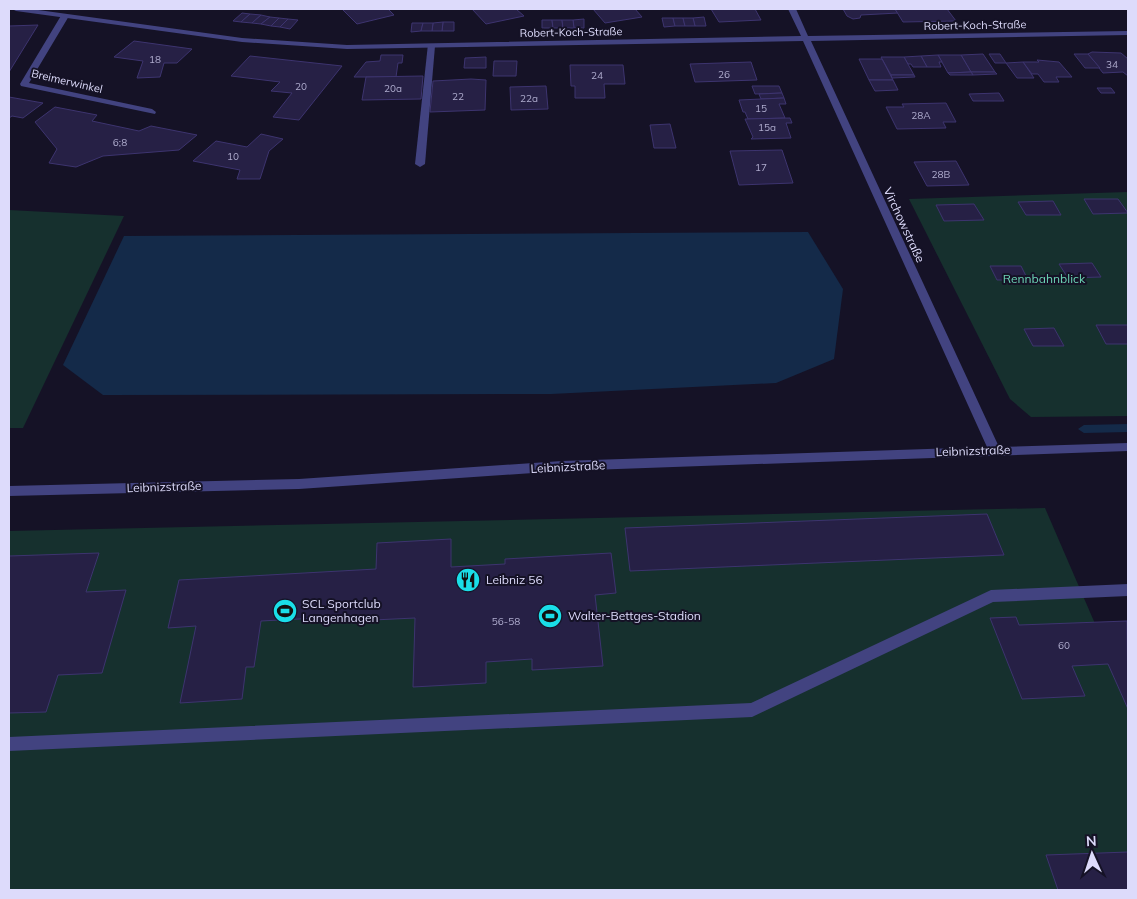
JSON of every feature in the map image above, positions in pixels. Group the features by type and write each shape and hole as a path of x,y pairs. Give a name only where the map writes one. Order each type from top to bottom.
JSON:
{"street":[{"name":"Robert-Koch-Straße","path":"16,9 242,40 346,47 1128,33"},
{"name":"Virchowstraße","path":"792,9 994,450"},
{"name":"Breimerwinkel","path":"65,16 24,84 152,112"},
{"path":"420,164 431,46"},
{"name":"Leibnizstraße","path":"9,491 299,484 562,466 1128,447"},
{"path":"9,744 752,710 990,596 1128,590"}],"green space":[{"name":"Rennbahnblick","path":"1128,192 1128,416 1031,417 1010,399 909,199"},
{"path":"9,210 124,216 23,428 9,428"},
{"name":"Walter-Bettges-Stadion","path":"1045,508 1128,700 1128,890 9,890 9,531"}],"water":[{"path":"808,232 843,289 834,359 776,383 551,394 103,395 63,365 124,236"}],"building":[{"path":"342,9 388,9 394,15 357,24"},
{"path":"472,9 516,9 524,16 486,24"},
{"path":"593,9 635,9 642,17 605,23"},
{"path":"711,9 755,9 761,20 719,22"},
{"path":"843,9 895,9 898,13 861,15 860,18 853,19 847,16"},
{"path":"895,9 947,9 956,21 903,22"},
{"path":"242,13 250,14 241,22 233,21"},
{"path":"250,14 261,15 252,23 241,22"},
{"path":"261,15 270,17 261,24 252,23"},
{"path":"270,17 279,18 271,26 261,24"},
{"path":"704,17 706,26 695,26 693,18"},
{"path":"279,18 288,19 280,27 271,26"},
{"path":"662,18 673,18 675,26 664,27"},
{"path":"673,18 683,18 685,26 675,26"},
{"path":"683,18 693,18 695,26 685,26"},
{"path":"288,19 298,20 290,29 280,27"},
{"path":"584,19 584,28 574,28 573,20"},
{"path":"542,20 552,20 553,28 542,28"},
{"path":"552,20 562,20 563,28 553,28"},
{"path":"562,20 573,20 574,28 563,28"},
{"path":"443,22 454,22 454,31 442,31"},
{"path":"443,22 442,31 432,31 433,23"},
{"path":"412,23 423,23 421,31 411,32"},
{"path":"423,23 433,23 432,31 421,31"},
{"path":"38,25 9,72 9,26"},
{"path":"134,41 192,49 177,63 164,63 160,77 137,78 143,61 114,57"},
{"path":"1092,52 1121,53 1128,59 1128,76 1123,72 1103,73 1088,54"},
{"path":"983,54 995,72 971,72 961,55"},
{"path":"989,54 1000,54 1006,63 995,63"},
{"path":"1074,54 1088,54 1100,68 1085,68"},
{"path":"381,55 403,55 402,63 398,63 396,77 354,77 366,62 380,61"},
{"path":"938,55 961,55 971,72 948,73"},
{"path":"938,55 942,62 939,62 941,67 927,67 921,56"},
{"path":"250,56 342,66 299,120 273,117 292,93 271,91 280,82 231,76"},
{"path":"921,56 927,67 913,67 911,64 908,64 904,57"},
{"path":"486,57 486,68 464,68 465,58"},
{"path":"881,57 904,57 914,75 891,75"},
{"path":"859,59 882,59 893,80 869,80"},
{"path":"1037,60 1059,62 1072,77 1056,77 1059,82 1044,82 1038,74 1032,74 1023,62 1039,62"},
{"path":"494,61 517,61 516,76 493,76"},
{"path":"751,62 757,80 695,82 690,64"},
{"path":"1023,62 1034,78 1017,78 1006,63"},
{"path":"570,65 623,65 625,84 604,84 605,98 575,98 575,86 571,86"},
{"path":"971,72 995,72 997,74 973,75"},
{"path":"971,72 973,75 950,75 948,73"},
{"path":"891,75 914,75 915,77 892,78"},
{"path":"423,76 421,99 362,100 366,77"},
{"path":"486,80 485,110 430,112 433,81"},
{"path":"869,80 893,80 898,90 875,91"},
{"path":"546,86 548,109 511,110 510,87"},
{"path":"752,86 779,86 782,93 755,94"},
{"path":"1097,88 1111,88 1115,93 1101,93"},
{"path":"782,93 784,98 761,99 759,94"},
{"path":"999,93 1004,101 973,101 969,94"},
{"path":"9,97 43,103 23,118 12,116 9,118"},
{"path":"784,98 786,104 779,104 785,118 748,119 745,112 743,112 739,100"},
{"path":"946,103 956,122 943,122 946,128 897,129 886,107 904,107 902,104"},
{"path":"55,107 97,115 92,121 139,131 151,126 197,135 179,150 103,156 76,167 49,163 57,149 35,122"},
{"path":"790,118 792,123 786,123 791,138 751,139 753,137 745,119"},
{"path":"670,124 676,148 654,148 650,125"},
{"path":"261,134 283,139 269,151 260,179 237,179 240,170 193,161 216,141 247,147"},
{"path":"782,150 793,183 739,185 730,151"},
{"path":"956,161 969,185 927,186 914,162"},
{"path":"1084,199 1118,199 1128,213 1093,214"},
{"path":"1053,201 1061,215 1026,215 1018,202"},
{"path":"974,204 984,220 944,221 936,205"},
{"path":"1092,263 1101,277 1068,278 1059,264"},
{"path":"990,266 1021,266 1028,280 997,280"},
{"path":"1096,325 1128,325 1128,344 1106,344"},
{"path":"1054,328 1064,346 1033,346 1024,329"},
{"path":"987,514 1004,555 630,571 625,528"},
{"path":"451,539 451,567 505,564 505,559 611,553 616,593 595,595 603,666 532,670 532,659 486,662 486,683 413,687 415,618 373,620 374,615 261,621 254,667 246,667 242,699 180,703 196,626 168,628 179,580 376,569 377,543"},
{"path":"99,553 86,592 126,590 102,673 58,675 46,712 9,713 9,556"},
{"path":"1016,617 1019,625 1127,621 1128,709 1108,664 1072,666 1085,696 1022,699 990,618"},
{"path":"1128,852 1128,890 1058,890 1046,855"}],"waterway":[{"path":"1084,429 1128,428"}],"place":[{"name":"Leibniz 56","path":"468,580"},
{"name":"SCL Sportclub Langenhagen","path":"285,611"},
{"name":"Walter-Bettges-Stadion","path":"550,616"}]}
